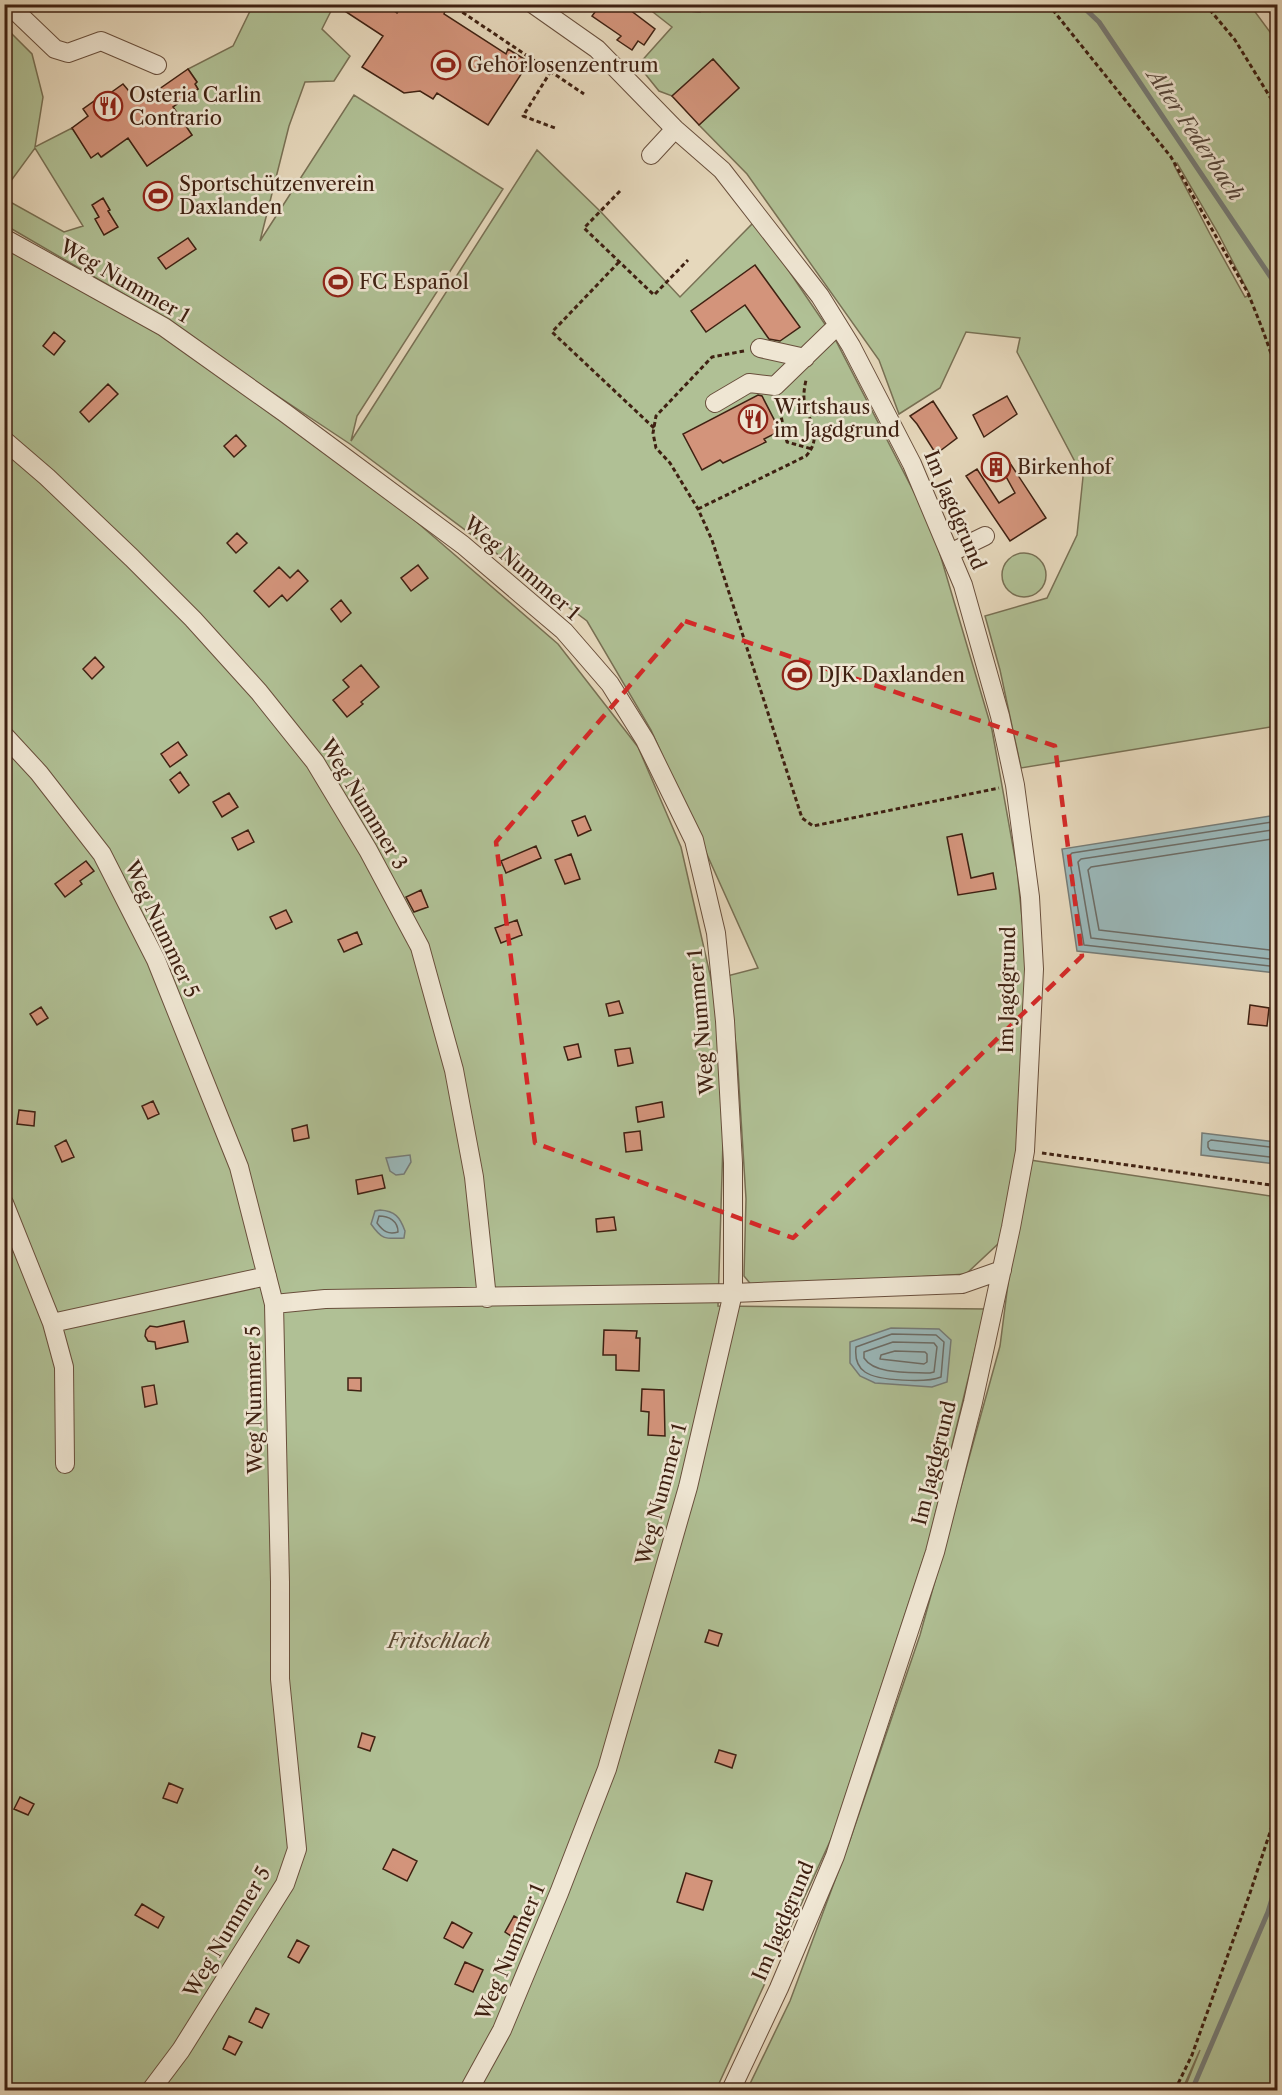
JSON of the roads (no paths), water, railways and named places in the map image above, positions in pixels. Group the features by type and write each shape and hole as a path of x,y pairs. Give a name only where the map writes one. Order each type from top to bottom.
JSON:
{"street":[{"path":"8,4 55,49 69,53 101,41 157,64"},
{"name":"Im Jagdgrund","path":"533,4 597,49 675,129 722,170 820,296 838,325 912,464 963,585 1000,716 1015,785 1029,897 1034,969 1024,1151 1002,1270 973,1402 935,1552 835,1856 779,1988 731,2091"},
{"path":"1275,4 1278,8"},
{"path":"651,155 675,129"},
{"name":"Weg Nummer 1","path":"4,238 164,327 463,545 564,631 610,684 645,740 694,840 716,933 725,1021 733,1163 733,1293 688,1487 607,1769 502,2030 469,2091"},
{"path":"715,404 749,383 775,386 838,325"},
{"path":"760,348 805,358"},
{"name":"Weg Nummer 3","path":"4,440 47,477 132,558 259,692 315,762 368,850 420,947 454,1070 474,1177 487,1298"},
{"path":"950,553 985,536"},
{"name":"Weg Nummer 5","path":"4,735 39,773 102,854 156,960 239,1167 274,1304 280,1679 297,1849 285,1884 181,2050 151,2091"},
{"path":"4,1203 52,1323 64,1367 65,1464"},
{"path":"274,1304 325,1299 733,1293 962,1284 1002,1270"},
{"path":"52,1323 267,1276"}],"water":[{"path":"660,5 708,5 700,12 666,9"},
{"path":"1277,815 1277,973 1077,951 1062,849"},
{"path":"1202,1133 1277,1142 1277,1164 1201,1155"},
{"path":"410,1155 411,1162 404,1174 396,1175 390,1171 386,1158"},
{"path":"375,1211 393,1213 399,1218 405,1231 404,1238 384,1237 375,1229 371,1224"},
{"path":"891,1328 939,1329 951,1340 947,1382 932,1387 875,1383 860,1376 850,1363 850,1342"}],"waterway":[{"name":"Alter Federbach","path":"1080,4 1099,22 1278,288"},
{"name":"Alter Federbach","path":"1192,2090 1268,1912 1278,1879"}],"place":[{"name":"Gehörlosenzentrum","path":"446,65"},
{"name":"Osteria Carlin Contrario","path":"108,106"},
{"name":"Sportschützenverein Daxlanden","path":"158,196"},
{"name":"FC Español","path":"338,282"},
{"name":"Wirtshaus im Jagdgrund","path":"753,419"},
{"name":"Birkenhof","path":"996,467"},
{"name":"DJK Daxlanden","path":"797,675"}],"park label":[{"name":"Fritschlach","path":"439,1641"}]}
